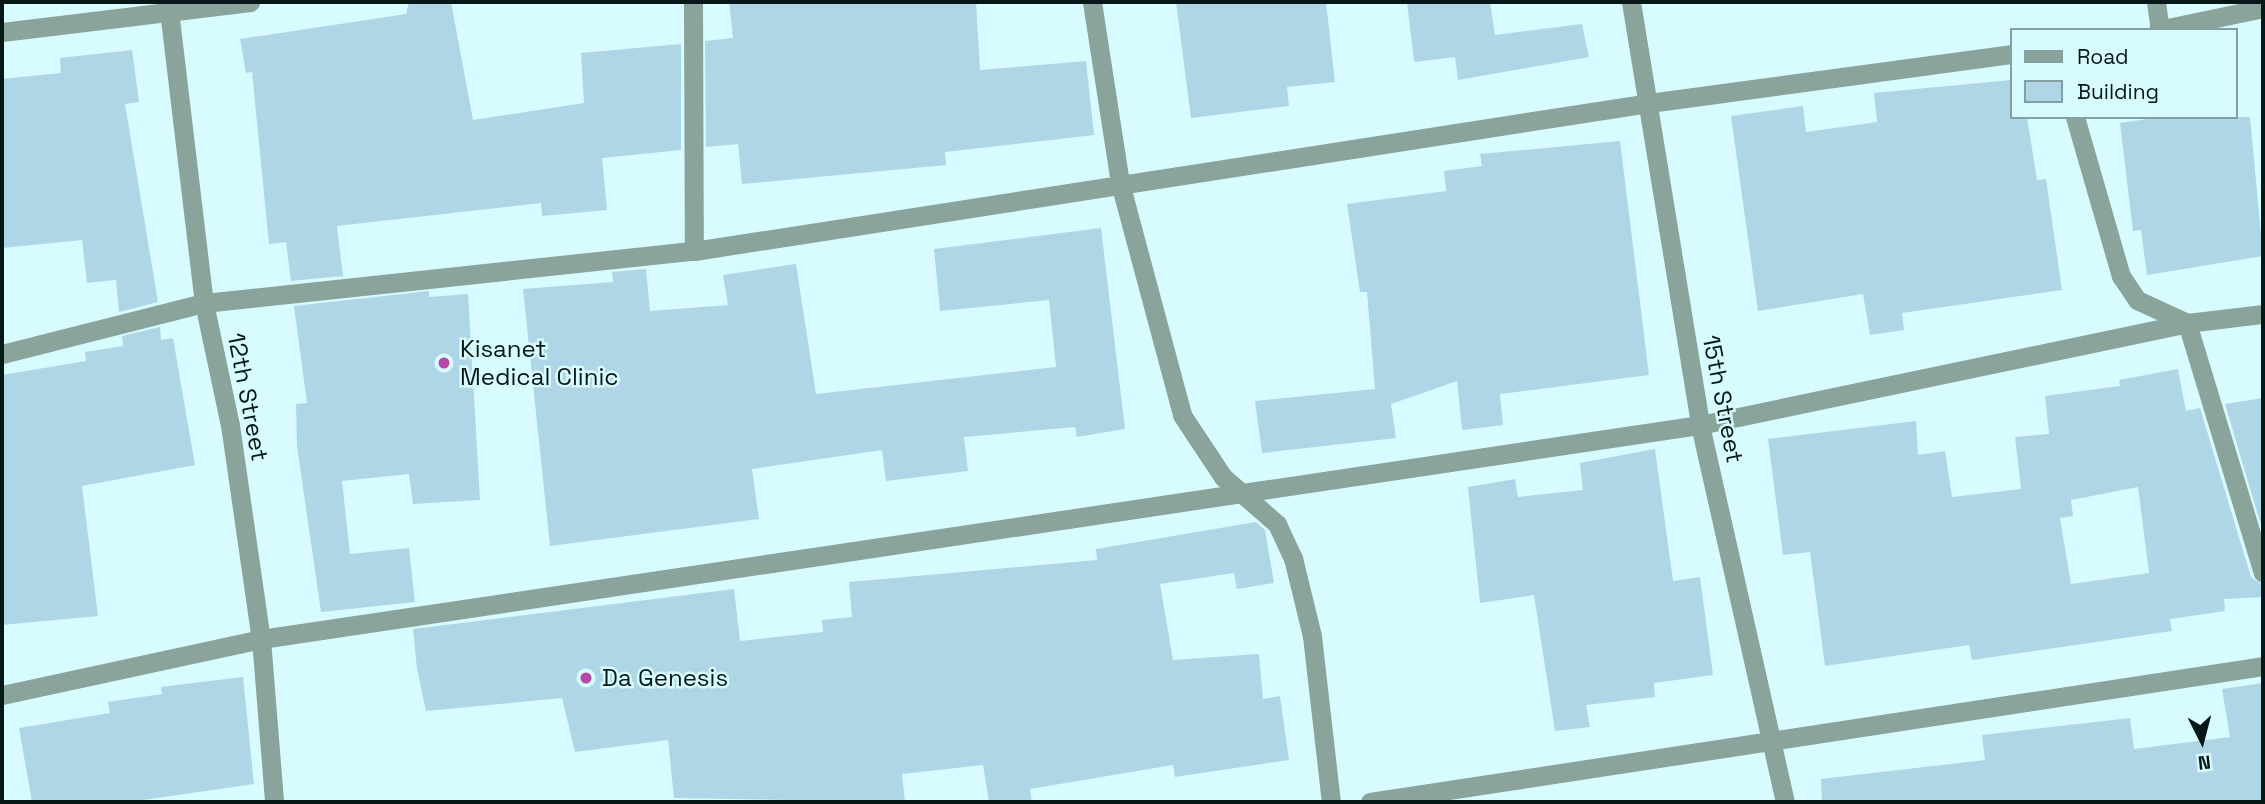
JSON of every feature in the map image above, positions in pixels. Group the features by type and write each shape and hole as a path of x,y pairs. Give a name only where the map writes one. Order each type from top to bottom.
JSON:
{"street":[{"path":"2,32 169,8 250,2"},
{"path":"693,2 694,251"},
{"path":"1092,2 1120,183 1182,415 1223,477 1247,493 1277,524 1293,558 1312,636 1331,802"},
{"name":"15th Street","path":"1631,2 1700,425 1776,743 1785,802"},
{"path":"2156,2 2159,28"},
{"name":"12th Street","path":"169,8 204,303 230,425 261,639 274,802"},
{"path":"2168,28 2263,8"},
{"path":"2,354 204,303 694,251 1649,103 2010,54"},
{"path":"2076,119 2121,276 2137,300 2187,323 2263,573"},
{"path":"2,695 261,639 1700,425 2187,323 2263,314"},
{"path":"1370,802 1776,743 2263,666"}],"building":[{"path":"409,2 451,2 473,120 584,103 581,53 681,44 681,150 602,158 607,210 542,216 541,203 337,226 343,276 291,281 286,242 269,244 252,72 246,73 240,39 406,14"},
{"path":"729,2 976,2 980,70 1086,61 1094,135 945,152 946,165 742,184 738,144 706,147 705,41 733,38"},
{"path":"1176,2 1326,2 1335,82 1287,87 1289,106 1191,118"},
{"path":"1407,2 1490,2 1495,35 1582,24 1589,57 1458,80 1455,57 1414,62"},
{"path":"132,50 139,102 125,104 158,302 119,312 116,280 87,283 82,240 2,248 2,79 61,73 60,58"},
{"path":"2010,80 2010,119 2027,119 2037,180 2046,179 2062,290 1902,313 1904,330 1870,335 1863,294 1758,311 1731,116 1803,106 1806,132 1877,122 1874,93"},
{"path":"2250,117 2263,256 2147,275 2141,230 2133,231 2120,123 2147,119"},
{"path":"1620,141 1649,375 1500,394 1503,425 1462,430 1457,381 1391,404 1396,438 1262,453 1255,401 1375,389 1367,292 1360,292 1347,204 1446,191 1444,171 1482,166 1480,154"},
{"path":"1101,228 1125,429 1077,437 1075,427 964,437 968,471 886,481 882,450 752,469 759,519 550,546 523,289 613,282 612,272 646,269 650,311 728,305 723,275 796,264 816,394 1056,367 1049,300 940,311 934,249"},
{"path":"429,291 429,297 468,294 480,500 413,504 409,474 342,481 350,554 409,548 415,602 321,612 297,446 296,404 307,403 294,306"},
{"path":"160,327 161,340 173,338 195,465 82,486 98,616 2,625 2,375 86,361 85,352 123,346 122,336"},
{"path":"2178,369 2186,411 2200,408 2251,577 2263,585 2263,597 2224,599 2225,611 2170,619 2172,631 1972,660 1969,645 1825,666 1810,552 1783,555 1768,439 1916,421 1918,455 1945,451 1952,497 2021,489 2015,437 2049,434 2045,396 2120,386 2119,380","holes":["2138,487 2149,573 2071,584 2060,518 2073,516 2071,500"]},
{"path":"2263,398 2263,532 2225,404"},
{"path":"1655,449 1673,581 1700,577 1713,675 1654,683 1655,697 1586,705 1590,727 1555,731 1534,595 1480,603 1468,487 1515,479 1518,497 1583,490 1580,463"},
{"path":"1256,522 1265,530 1274,583 1237,589 1234,573 1160,584 1173,660 1259,654 1263,699 1280,696 1289,760 1175,777 1173,765 1030,789 1032,802 989,802 983,765 902,774 905,802 674,798 668,740 575,752 562,698 426,711 417,669 413,629 734,589 740,641 823,632 822,620 852,617 849,582 1097,560 1096,549"},
{"path":"243,677 254,784 129,802 32,802 19,728 110,713 108,702 162,694 161,687"},
{"path":"2263,683 2263,802 1822,802 1821,779 1985,760 1982,735 2130,718 2134,749 2230,737 2222,689"}],"place":[{"name":"Kisanet Medical Clinic","path":"444,363"},
{"name":"Da Genesis","path":"586,678"}]}
